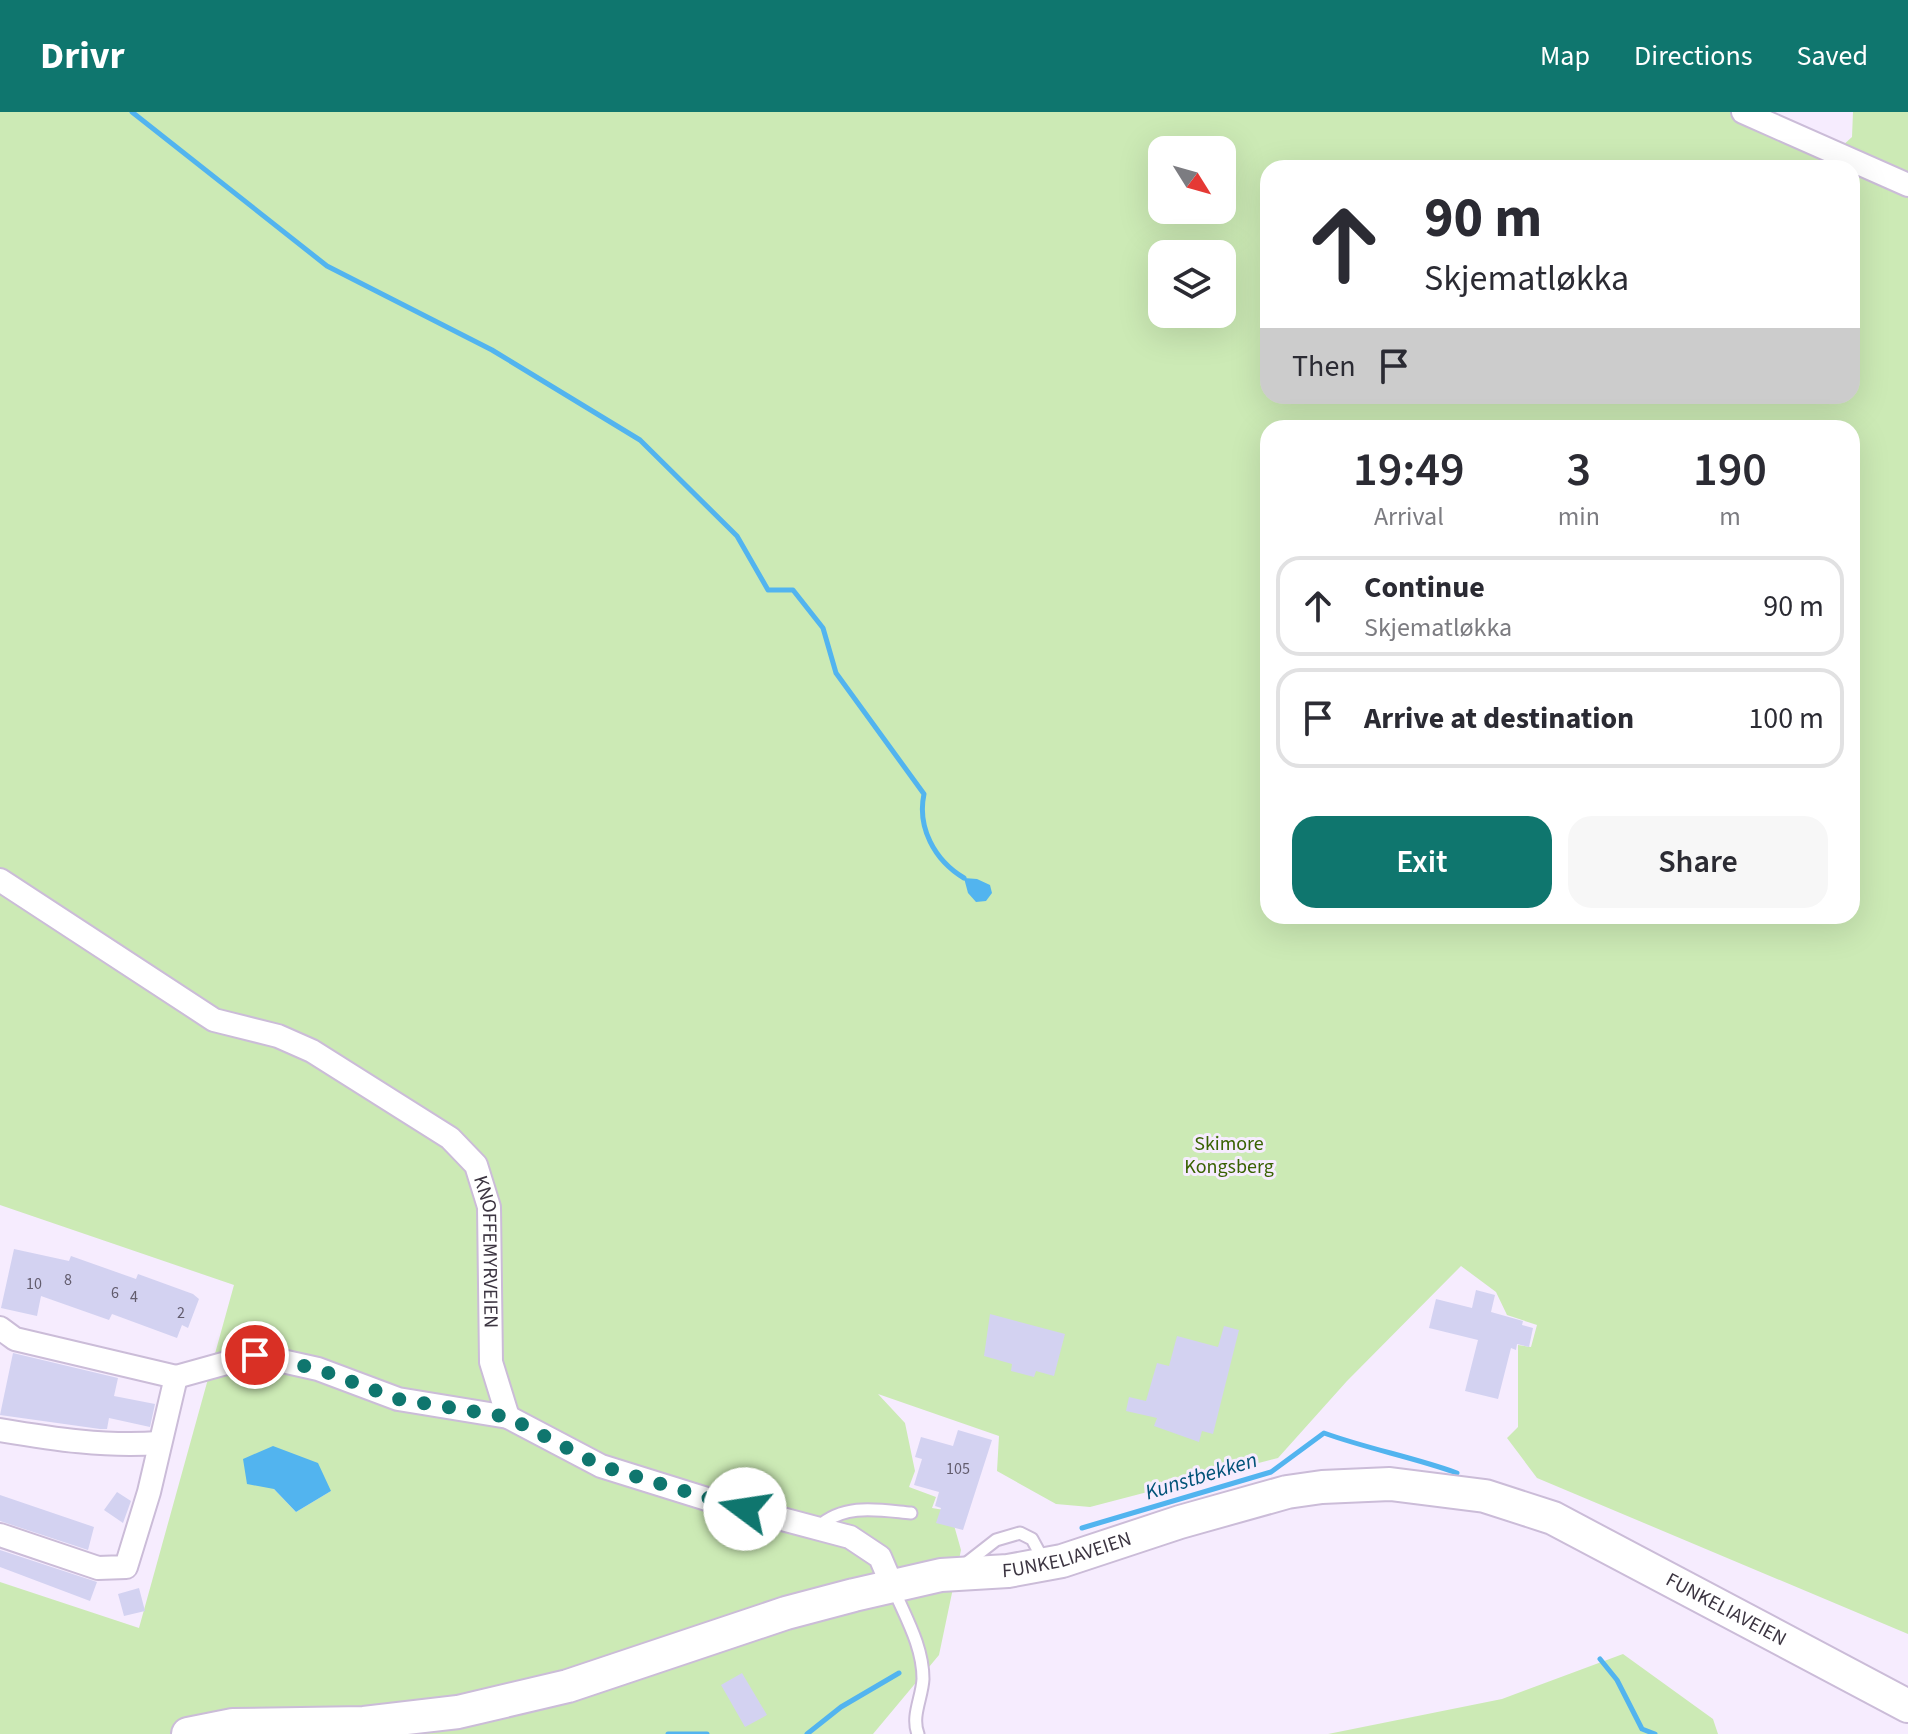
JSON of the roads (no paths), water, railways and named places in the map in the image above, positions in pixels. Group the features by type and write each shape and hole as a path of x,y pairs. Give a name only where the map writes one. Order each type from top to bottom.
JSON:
{"street":[{"path":"1743,112 1851,160"},
{"path":"1860,164 1908,185"},
{"name":"KNOFFEMYRVEIEN","path":"0,880 214,1020 278,1036 312,1051 450,1138 476,1165 489,1207 491,1362 508,1417"},
{"path":"0,1328 15,1339 176,1377 255,1355 318,1369 398,1399 508,1417 601,1466 710,1500 850,1537 874,1551 886,1566 892,1585"},
{"path":"0,1535 98,1568 126,1567 149,1492 176,1377"},
{"path":"0,1430 77,1443 123,1446 159,1443"},
{"name":"FUNKELIAVEIEN","path":"188,1734 233,1725 351,1729 511,1701 651,1660 786,1613 892,1585 941,1575 1046,1565 1287,1492 1390,1484 1461,1492 1529,1508 1576,1528 1908,1706"}],"lane":[{"path":"818,1527 830,1517 847,1511 867,1508 911,1513"},
{"path":"892,1585 921,1654 923,1681 914,1725 918,1734"}],"water":[{"path":"964,878 977,879 990,885 992,893 986,901 976,902 968,893"},
{"path":"273,1446 318,1463 331,1491 296,1512 274,1489 247,1484 243,1459"}],"waterway":[{"path":"132,112 327,266 492,350 640,440 737,536 768,590 793,590 823,628 836,673 924,794 923,819 930,842 944,862 964,878"},
{"name":"Kunstbekken","path":"1082,1528 1271,1472 1324,1433 1457,1473"},
{"name":"Kunstbekken","path":"1600,1659 1617,1680 1642,1729 1655,1734"},
{"name":"Kunstbekken","path":"807,1734 841,1707 899,1673"},
{"name":"Kunstbekken","path":"668,1734 707,1734"}],"park label":[{"name":"Skimore Kongsberg","path":"1229,1156"}]}
